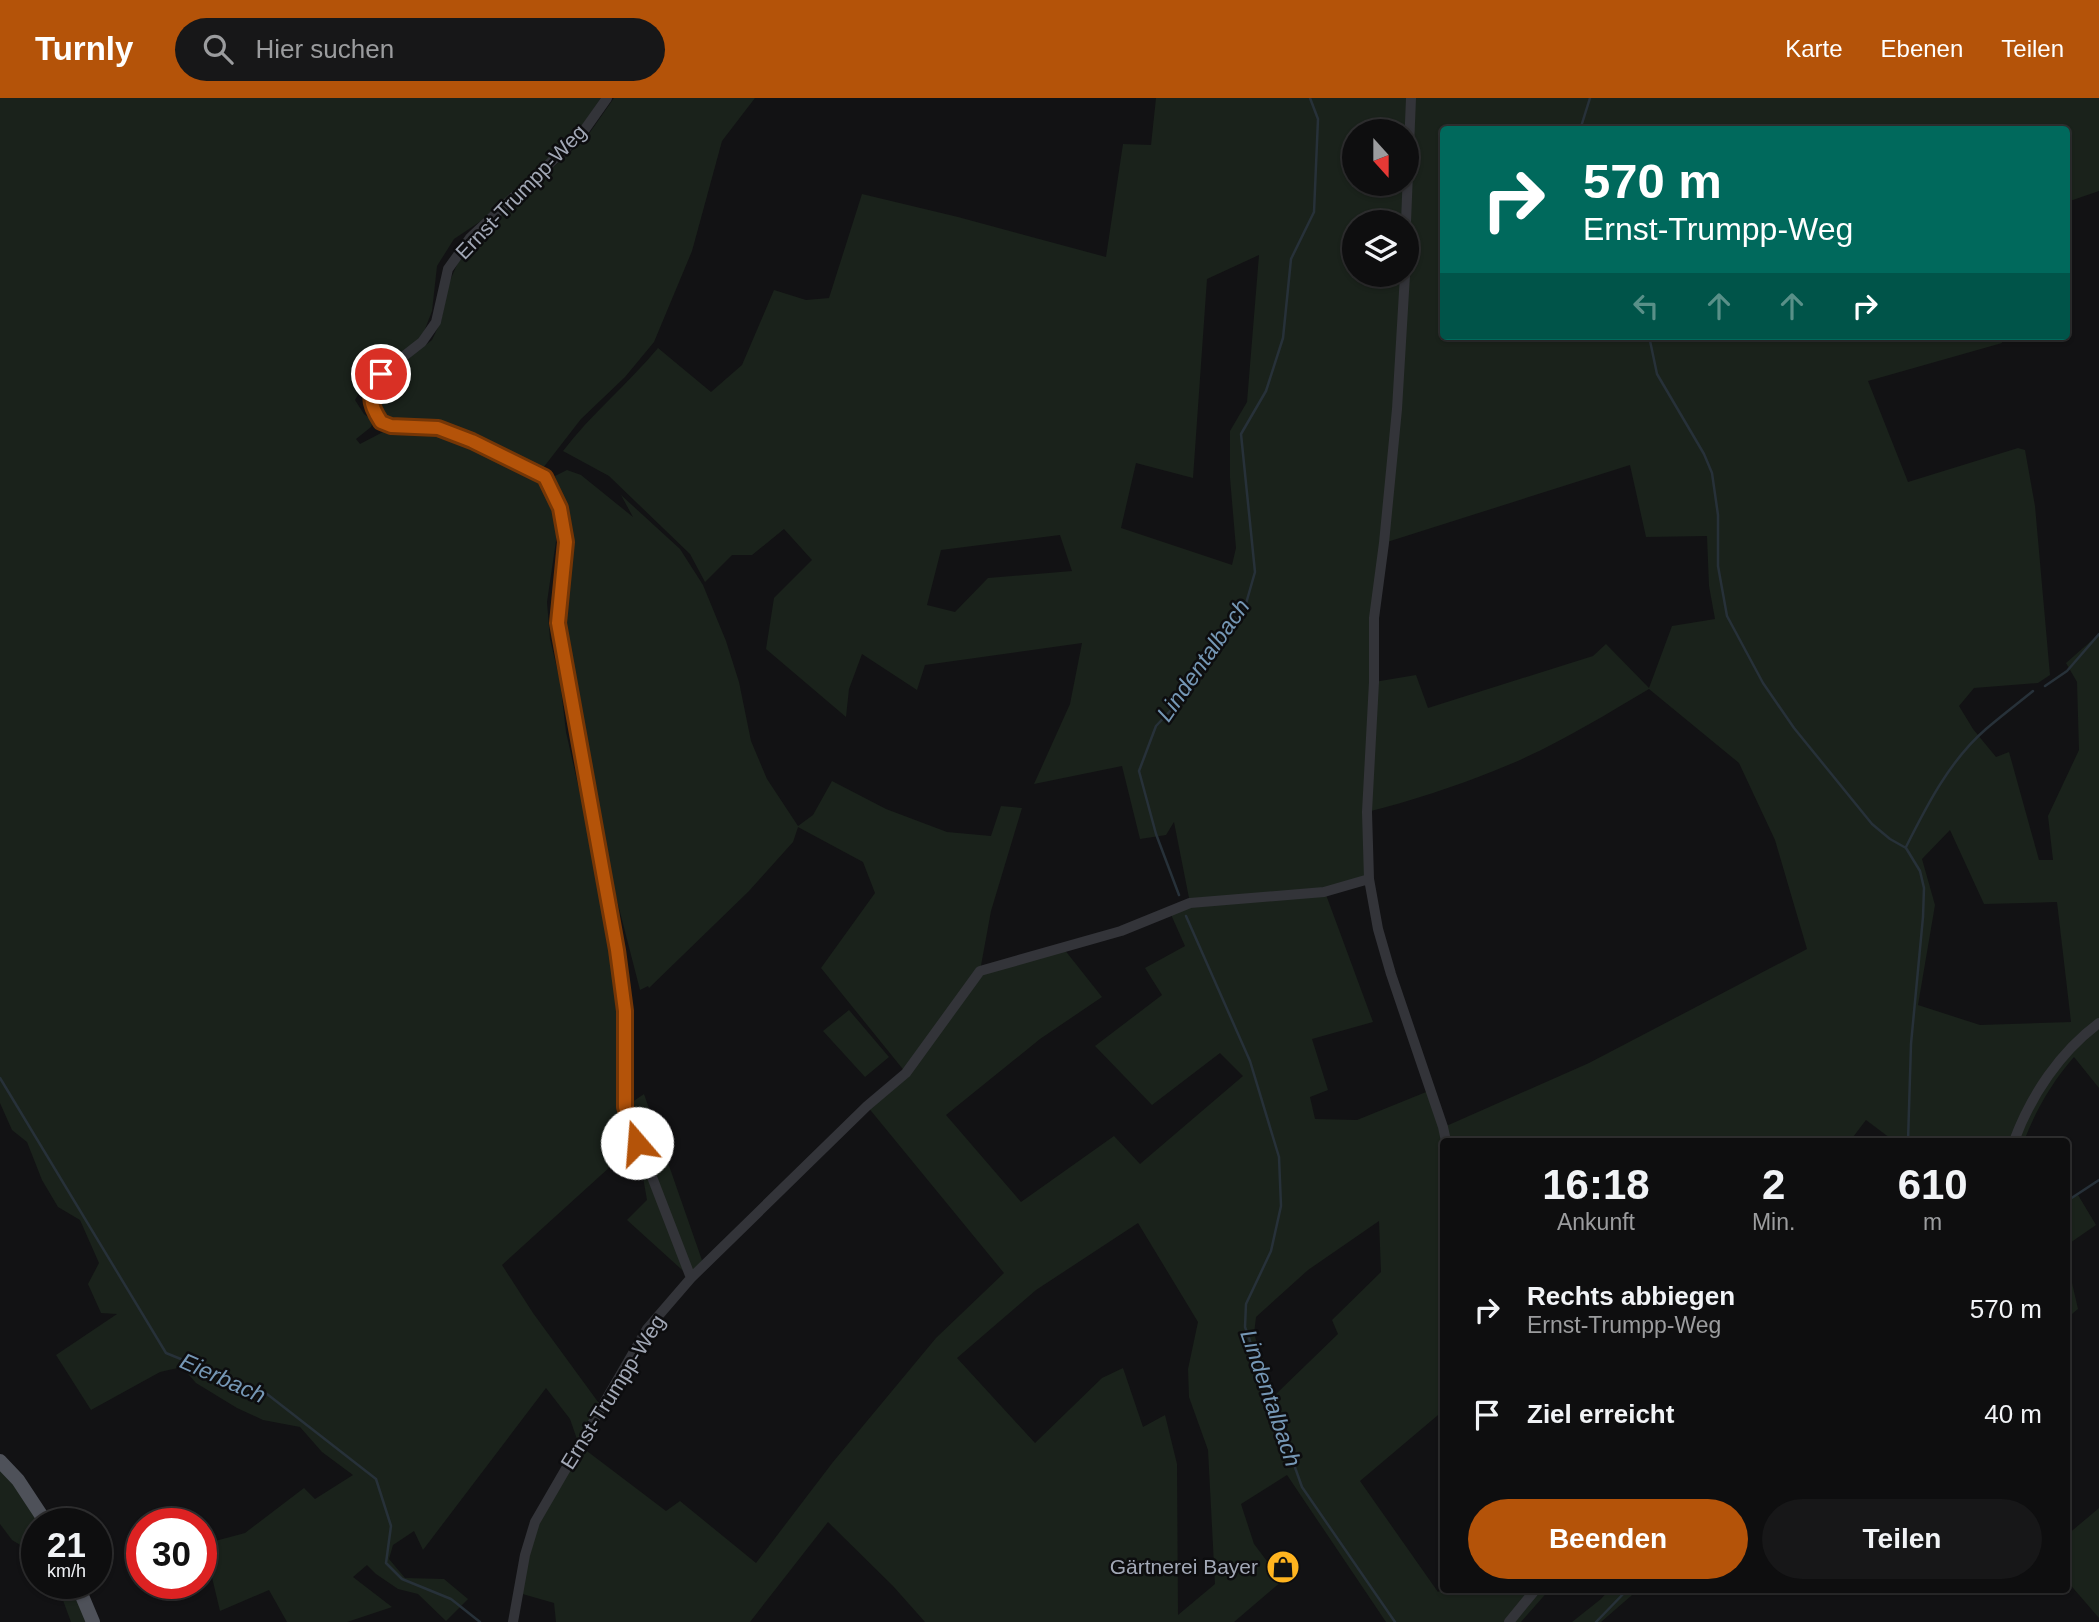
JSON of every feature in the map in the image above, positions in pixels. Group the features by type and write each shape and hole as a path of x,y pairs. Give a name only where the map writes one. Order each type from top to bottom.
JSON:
{"main road":[{"path":"0,1461 18,1480 36,1508"},
{"path":"83,1599 93,1622"}],"street":[{"name":"Ernst-Trumpp-Weg","path":"513,1622 525,1555 535,1522 647,1329 691,1278 625,1107 625,1011 558,623 566,542 560,508 545,477 472,441 438,428 391,426 381,422 371,400 372,388 381,374 422,342 436,322 448,269 470,238 583,132 607,98"},
{"path":"1406,210 1411,98"},
{"path":"1404,287 1399,396 1374,618 1374,682 1367,812 1369,878 1378,929 1391,974 1445,1138"},
{"path":"691,1278 867,1106 906,1073 980,971 1121,931 1190,903 1324,892 1369,878"},
{"path":"2015,1138 2029,1106 2046,1078 2070,1049 2099,1023"},
{"path":"1509,1622 1533,1593"}],"shaded area":[{"path":"0,98 601,98 583,124 556,153 484,219 454,239 437,266 432,311 422,337 381,371 374,368 355,400 364,414 373,421 371,427 356,439 360,444 383,432 403,431 432,433 457,440 493,455 540,480 557,516 547,602 550,639 560,681 566,732 614,961 621,1020 623,1110 633,1146 502,1265 533,1313 601,1406 579,1445 570,1419 546,1388 423,1550 414,1531 393,1545 389,1559 405,1578 444,1579 468,1599 446,1621 418,1594 398,1589 367,1565 353,1577 392,1607 347,1622 287,1622 269,1590 220,1611 217,1598 217,1541 245,1533 304,1488 315,1499 353,1475 322,1452 300,1427 263,1420 237,1408 196,1383 182,1367 160,1372 91,1410 56,1355 117,1314 101,1313 88,1284 99,1263 80,1220 58,1207 42,1180 27,1142 12,1130 0,1103"},
{"path":"614,98 755,98 722,141 692,251 654,342 625,377 581,419 543,468 467,435 400,423 387,418 379,410 376,391 389,374 432,340 441,321 449,283 459,260 499,215 586,138"},
{"path":"1156,98 2099,98 2099,191 2070,201 2070,126 1440,126 1440,340 2002,340 2002,343 1868,381 1908,482 2018,448 2025,450 2035,506 2050,675 2038,683 1974,688 1959,706 1973,729 1996,757 2009,752 2039,860 2053,860 2048,816 2079,750 2077,682 2066,663 2099,634 2099,1088 2074,1057 2045,1097 2025,1138 1890,1138 1866,1120 1852,1138 1440,1138 1440,1413 1360,1481 1438,1592 1546,1593 1521,1622 1386,1622 1287,1475 1241,1504 1254,1544 1282,1581 1234,1622 925,1622 828,1522 750,1622 556,1622 554,1603 519,1593 535,1522 579,1445 666,1511 680,1501 756,1563 833,1462 936,1338 1004,1273 867,1106 906,1073 821,968 875,893 863,862 798,827 793,842 749,891 649,988 648,986 640,990 611,877 561,620 571,536 555,476 567,470 581,475 633,517 621,495 680,549 703,585 726,641 739,682 751,741 767,779 798,826 813,815 832,781 886,809 947,832 991,836 1001,806 1022,808 991,911 980,971 1064,949 1102,997 1040,1039 946,1115 1021,1202 1114,1136 1140,1164 1243,1076 1220,1053 1152,1105 1095,1046 1162,995 1145,968 1185,946 1169,910 1190,903 1174,822 1166,835 1140,839 1122,766 1034,784 1070,704 1082,643 925,665 917,690 862,654 849,689 846,717 766,649 774,598 812,560 784,529 752,555 732,555 705,582 690,554 609,476 563,451 585,424 658,348 711,392 742,365 774,290 806,300 829,298 862,194 1106,257 1123,144 1151,145","holes":["1259,255 1247,402 1230,431 1230,478 1236,548 1232,565 1121,528 1136,463 1193,478 1207,279","1630,465 1646,537 1707,536 1709,586 1715,619 1672,626 1649,688 1606,644 1593,656 1428,708 1416,675 1374,682 1384,543","1060,535 1072,571 988,578 955,612 927,605 941,550","1649,689 1739,763 1775,840 1807,949 1589,1063 1444,1127 1431,1090 1357,1120 1315,1119 1310,1097 1328,1090 1312,1039 1373,1022 1325,892 1369,879 1367,812 1432,793 1516,762 1555,743","1950,830 1984,904 2057,902 2071,1022 1980,1025 1918,1005 1935,905 1922,859","1379,1221 1381,1272 1332,1320 1338,1334 1275,1395 1254,1334 1256,1317 1308,1270","1138,1223 1198,1322 1188,1369 1189,1397 1208,1450 1215,1584 1178,1615 1177,1464 1165,1415 1143,1427 1123,1368 1102,1378 1035,1443 957,1358 1036,1290"]},
{"path":"849,1010 889,1057 865,1077 823,1031"},
{"path":"644,1094 704,1266 691,1278 627,1220 647,1200 637,1143 625,1107"},
{"path":"2078,1195 2096,1225 2070,1243 2070,1199"},
{"path":"2070,1274 2078,1309 2070,1316"},
{"path":"0,1461 35,1508 21,1508 21,1545 12,1540 0,1524"},
{"path":"2099,1508 2099,1618 2070,1584 2070,1532"},
{"path":"1606,1593 1634,1593 1601,1622 1572,1622"},
{"path":"63,1599 83,1599 93,1622 71,1622"}],"waterway":[{"name":"Lindentalbach","path":"1179,895 1156,834 1139,771 1156,726 1172,709 1245,607 1255,572 1241,434 1266,391 1283,338 1291,259 1314,212 1318,119 1310,98"},
{"path":"1581,126 1590,98"},
{"path":"1650,340 1657,374 1704,454 1712,473 1718,515 1718,566 1727,616 1763,683 1794,728 1872,824 1906,848 1920,871 1924,888 1923,917 1911,1044 1908,1138"},
{"path":"2045,686 2067,671 2099,634"},
{"path":"1906,847 1931,799 1961,755 1986,729 2033,691"},
{"name":"Lindentalbach","path":"1186,916 1250,1061 1279,1157 1281,1206 1271,1251 1246,1304 1245,1327 1302,1487 1395,1622"},
{"name":"Eierbach","path":"0,1078 166,1353 267,1394 376,1479 391,1526 386,1563 402,1579 451,1599 480,1622"},
{"path":"2070,1199 2099,1180"},
{"path":"1596,1622 1624,1593"}],"place":[{"name":"Gärtnerei Bayer","path":"1283,1567"}],"route":[{"path":"381,374 372,388 371,400 381,422 391,426 438,428 472,441 545,477 560,508 566,542 558,623 617,950 625,1011 625,1107 637,1143"}]}
